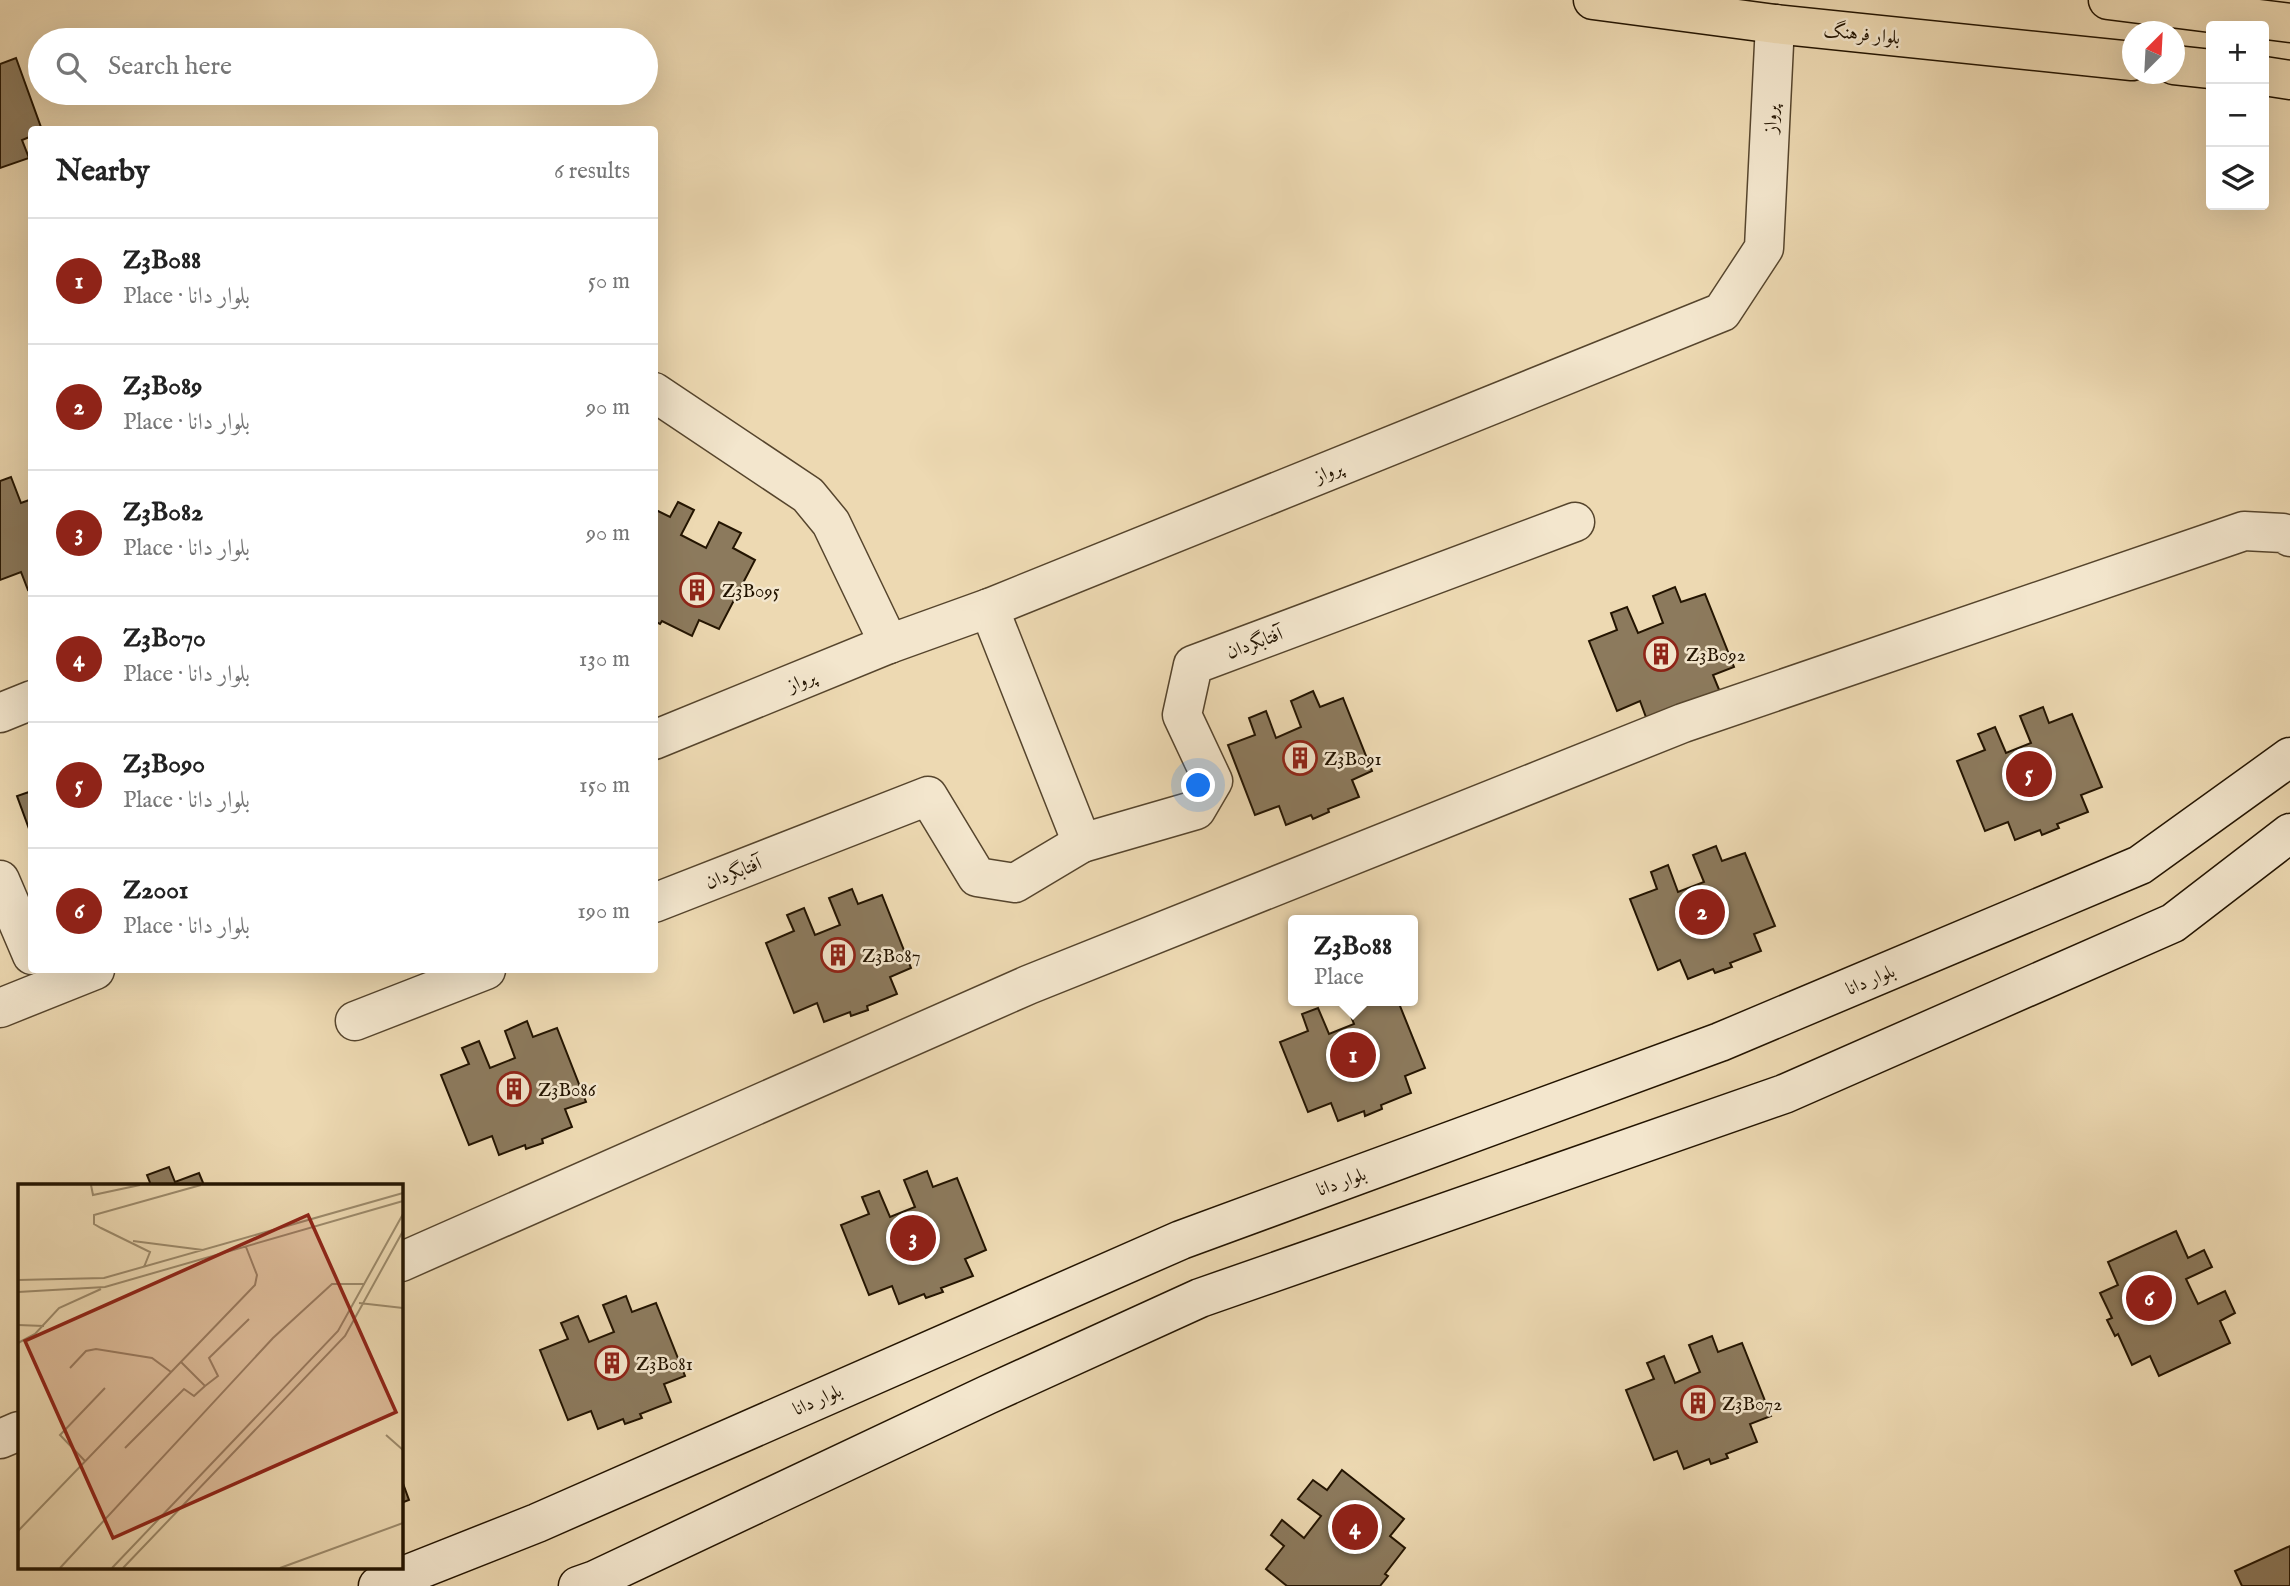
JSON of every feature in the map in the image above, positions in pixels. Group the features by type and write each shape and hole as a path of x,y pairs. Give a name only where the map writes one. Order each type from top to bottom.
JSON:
{"main road":[{"name":"بلوار فرهنگ","path":"1593,0 1775,23 2122,60"},
{"path":"2108,0 2290,23"},
{"path":"2185,66 2206,68"},
{"path":"2269,77 2290,80"}],"street":[{"name":"پرواز","path":"658,738 889,644 989,608 1722,312 1764,248 1775,23"},
{"path":"658,395 808,495 831,523 889,644"},
{"name":"آفتابگردان","path":"658,901 928,796 977,877 1015,883 1082,843 1196,810 1213,781 1182,715 1193,664 1575,522"},
{"path":"402,1262 1028,985 1683,723 2244,531 2283,533 2290,537"},
{"path":"989,608 1082,843"},
{"path":"0,713 28,702"},
{"name":"بلوار دانا","path":"378,1586 537,1523 1181,1240 1720,1042 2140,865 2290,757"},
{"path":"578,1586 1200,1298 1784,1094 2173,923 2290,833"},
{"path":"0,880 28,945"},
{"path":"0,1008 42,980 79,973"},
{"path":"355,1021 478,973"},
{"path":"0,1439 18,1431"}],"building":[{"path":"16,58 28,91 28,105 33,105 41,126 28,126 28,138 22,140 28,158 0,168 0,64"},
{"path":"11,477 21,503 28,500 28,590 21,572 0,580 0,481"},
{"name":"Z3B095","path":"678,502 694,510 681,535 706,548 719,522 741,533 733,548 755,560 719,629 699,620 692,636 662,621 658,623 658,511 670,517"},
{"name":"Z3B092","path":"1675,587 1681,602 1705,594 1734,667 1713,675 1720,692 1647,720 1640,701 1617,711 1589,641 1617,630 1611,613 1627,607 1638,633 1663,623 1653,596"},
{"name":"Z3B091","path":"1313,691 1320,707 1343,698 1372,771 1352,780 1359,797 1328,809 1329,812 1313,819 1311,815 1286,825 1279,806 1255,815 1228,745 1255,735 1249,718 1266,711 1276,738 1301,727 1291,701"},
{"path":"2043,707 2049,723 2072,714 2102,787 2081,795 2088,812 2057,824 2059,828 2042,835 2040,830 2015,840 2008,822 1985,831 1957,761 1985,750 1978,734 1995,727 2006,753 2031,743 2020,716"},
{"path":"28,792 28,826 17,796"},
{"path":"1716,846 1722,861 1745,853 1775,926 1754,934 1761,951 1730,963 1732,967 1715,973 1713,969 1688,979 1680,960 1658,970 1630,899 1657,889 1651,872 1668,865 1678,892 1704,882 1693,855"},
{"name":"Z3B087","path":"852,889 858,904 882,895 911,968 890,977 897,994 867,1006 868,1010 851,1016 850,1012 824,1022 817,1003 794,1013 766,943 794,931 787,915 804,908 815,935 840,925 829,898"},
{"path":"1347,1006 1400,1006 1425,1068 1405,1076 1411,1093 1381,1105 1382,1109 1365,1116 1364,1111 1338,1121 1331,1103 1308,1112 1280,1042 1308,1031 1302,1014 1318,1008 1329,1034 1354,1024"},
{"name":"Z3B086","path":"527,1021 533,1037 557,1028 586,1102 565,1109 572,1127 542,1139 543,1143 526,1149 525,1145 499,1155 492,1136 469,1145 441,1075 469,1064 462,1048 479,1041 490,1068 515,1058 505,1031"},
{"path":"169,1167 175,1182 199,1173 204,1184 151,1184 147,1175"},
{"path":"927,1171 933,1187 957,1178 986,1250 965,1259 973,1276 941,1288 943,1292 926,1298 924,1294 899,1304 892,1286 869,1295 841,1225 869,1214 862,1197 879,1191 890,1217 915,1207 904,1180"},
{"path":"2176,1231 2188,1258 2204,1250 2212,1267 2186,1279 2198,1304 2225,1291 2235,1313 2220,1321 2230,1343 2159,1376 2150,1356 2132,1365 2118,1334 2115,1336 2107,1320 2112,1318 2100,1293 2118,1285 2108,1262"},
{"name":"Z3B081","path":"626,1296 632,1312 656,1303 685,1376 664,1384 671,1402 640,1414 642,1418 625,1424 623,1419 598,1429 591,1411 568,1420 540,1350 568,1339 561,1323 578,1316 589,1342 614,1332 603,1305"},
{"name":"Z3B072","path":"1712,1336 1718,1352 1742,1343 1771,1416 1750,1424 1757,1442 1726,1454 1728,1458 1711,1464 1709,1459 1684,1469 1677,1451 1654,1460 1626,1390 1654,1379 1647,1363 1664,1356 1675,1383 1700,1372 1689,1345"},
{"path":"1342,1470 1404,1519 1390,1536 1405,1548 1385,1574 1388,1576 1380,1586 1287,1586 1266,1569 1284,1546 1271,1535 1282,1520 1304,1538 1321,1516 1298,1499 1313,1480 1327,1490"},
{"path":"402,1481 409,1500 402,1503"},
{"path":"2290,1546 2290,1586 2242,1586 2235,1571"}],"place":[{"name":"Z3B095","path":"697,590"},
{"name":"Z3B092","path":"1661,654"},
{"name":"Z3B091","path":"1300,758"},
{"name":"Z3B090","path":"2029,774"},
{"name":"Z3B089","path":"1702,912"},
{"name":"Z3B087","path":"838,955"},
{"name":"Z3B088","path":"1353,1055"},
{"name":"Z3B086","path":"514,1089"},
{"name":"Z3B082","path":"913,1238"},
{"name":"Z2001","path":"2149,1298"},
{"name":"Z3B081","path":"612,1363"},
{"name":"Z3B072","path":"1698,1403"},
{"name":"Z3B070","path":"1355,1527"}]}
